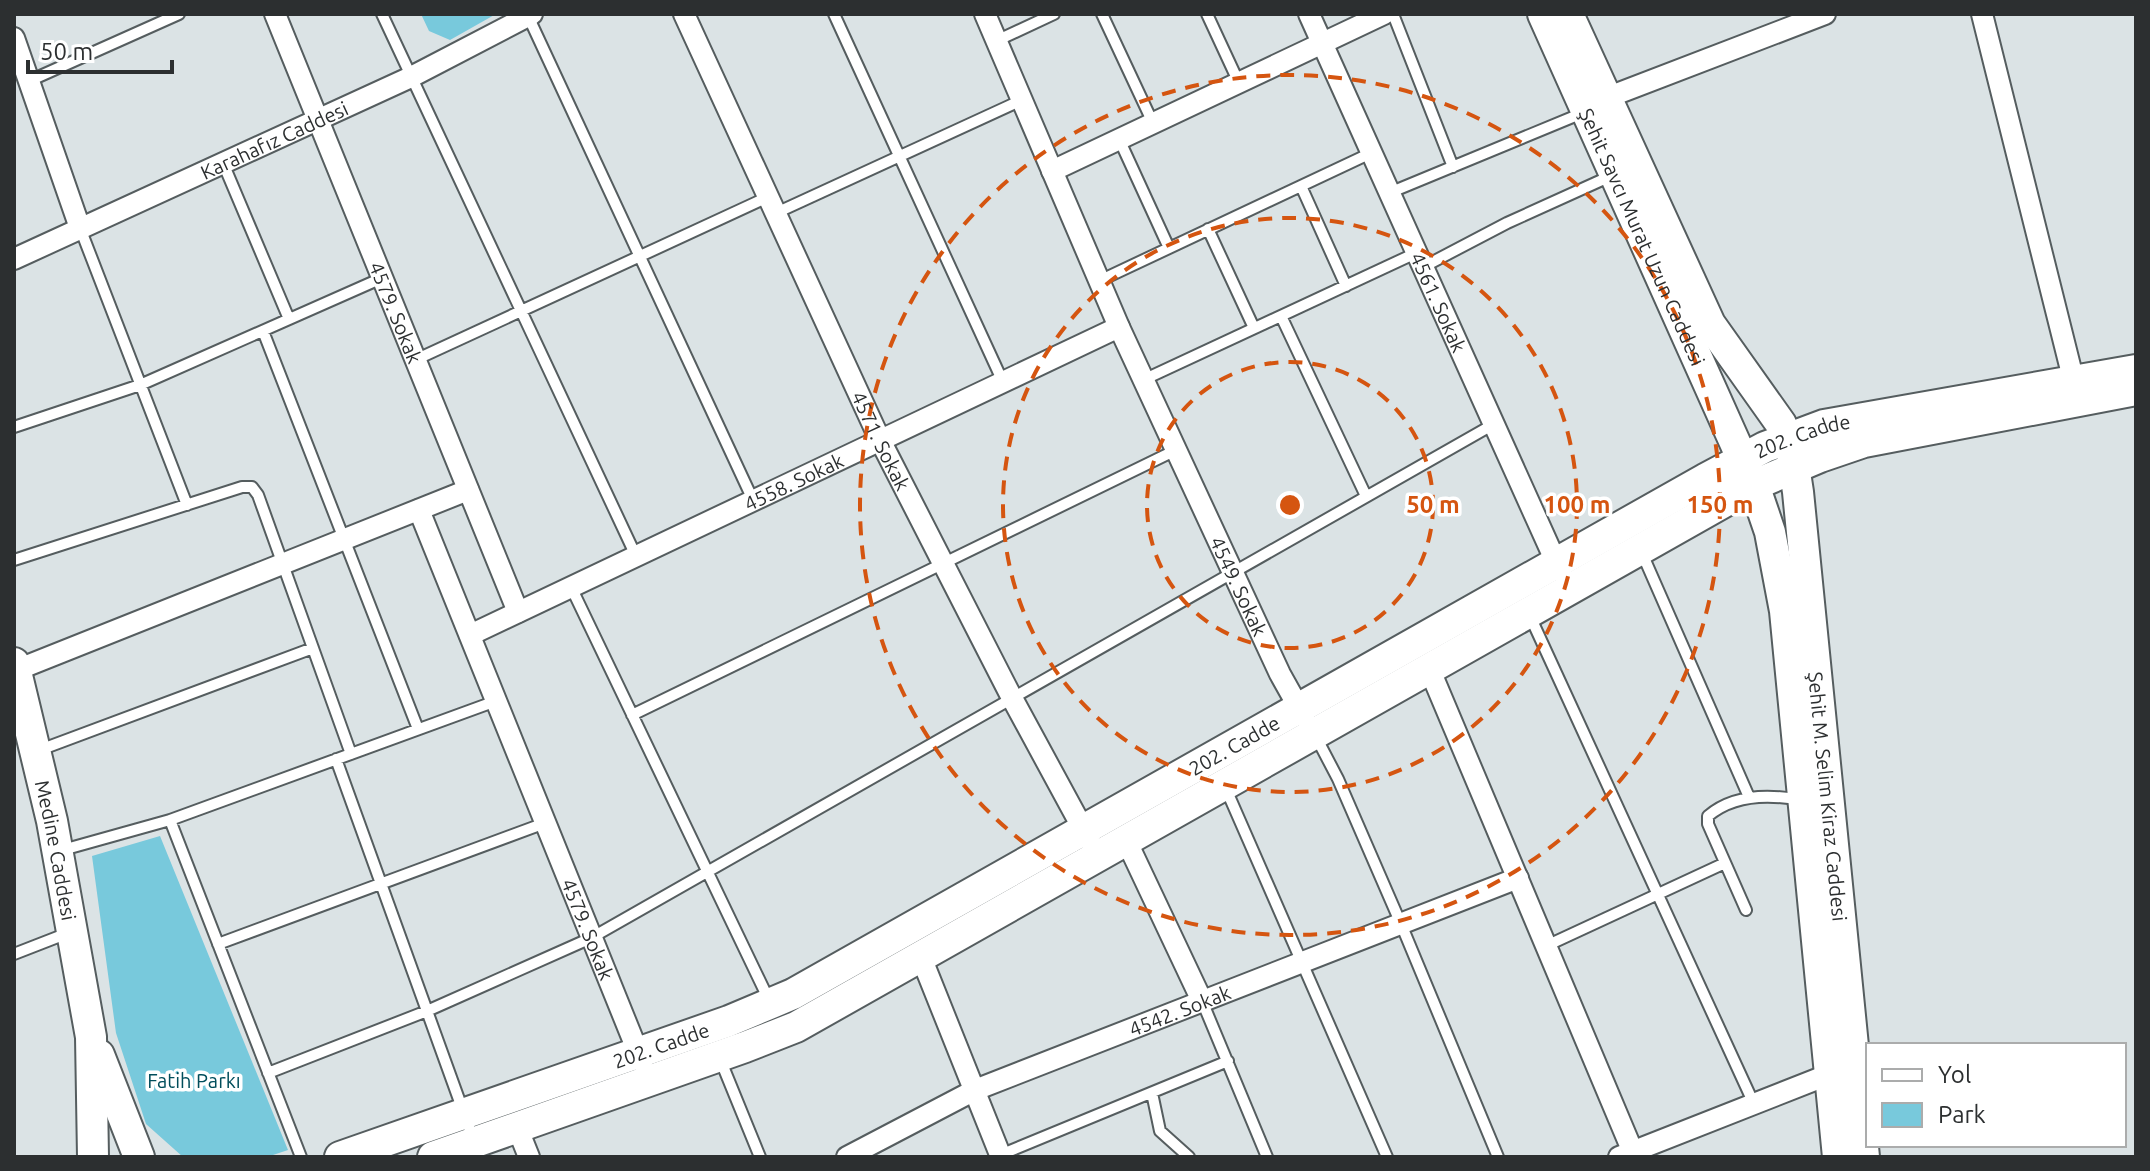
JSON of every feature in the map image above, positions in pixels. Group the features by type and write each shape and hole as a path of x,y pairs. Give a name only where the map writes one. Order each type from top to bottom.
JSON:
{"main road":[{"name":"Şehit Savcı Murat Uzun Caddesi","path":"1543,14 1597,105 1710,324 1771,409 1787,437"},
{"name":"Şehit Savcı Murat Uzun Caddesi","path":"1568,14 1615,174 1748,472"},
{"name":"202. Cadde","path":"433,1157 784,1032 1224,785 1307,721 1748,472 1795,467 1842,449 2076,390 2136,370"},
{"name":"202. Cadde","path":"340,1157 771,1004 1084,830 1307,721 1429,668 1528,612 1562,576 1640,549 1748,472 1787,437 1848,420 2076,390 2136,390"},
{"name":"Şehit M. Selim Kiraz Caddesi","path":"1787,437 1795,467 1830,1074 1838,1157"},
{"name":"Şehit M. Selim Kiraz Caddesi","path":"1748,472 1770,532 1785,611 1816,803 1864,1157"},
{"name":"Medine Caddesi","path":"15,668 57,852 91,1037 93,1157"},
{"name":"Medine Caddesi","path":"91,1037 126,1117 139,1157"}],"street":[{"name":"4579. Sokak","path":"275,14 518,612"},
{"name":"4571. Sokak","path":"684,14 880,440 1012,698 1098,856"},
{"name":"4549. Sokak","path":"985,14 1143,380 1280,674 1307,721"},
{"name":"4561. Sokak","path":"1309,14 1562,576"},
{"path":"1052,171 1384,14"},
{"path":"1597,105 1825,14"},
{"path":"1982,14 2076,390"},
{"name":"Karahafız Caddesi","path":"14,259 411,77 530,15"},
{"path":"14,38 80,228"},
{"name":"4558. Sokak","path":"470,635 1119,327"},
{"path":"15,668 468,490"},
{"name":"4579. Sokak","path":"419,510 649,1081"},
{"path":"1429,668 1546,946 1629,1155 1830,1074"},
{"path":"1126,840 1202,1001"},
{"name":"4542. Sokak","path":"857,1155 975,1090 1518,878"},
{"path":"921,957 1000,1156"},
{"path":"517,1127 529,1157"}],"lane":[{"path":"29,81 179,14"},
{"path":"382,14 636,556"},
{"path":"834,14 1003,382"},
{"path":"996,41 1054,14"},
{"path":"1102,14 1153,123"},
{"path":"1207,14 1239,83"},
{"path":"1393,14 1453,167"},
{"path":"530,15 753,500"},
{"path":"415,360 640,256 899,156 1022,100"},
{"path":"1389,193 1597,105"},
{"path":"1119,139 1169,248"},
{"path":"1099,281 1371,153"},
{"path":"223,163 289,319"},
{"path":"1143,380 1346,286 1420,260 1615,174"},
{"path":"1301,186 1346,286"},
{"path":"80,228 187,505"},
{"path":"1208,229 1254,328"},
{"path":"14,427 140,385 382,278"},
{"path":"1281,316 1366,496"},
{"path":"263,331 418,729"},
{"path":"268,1073 427,1011 591,938 1494,424"},
{"path":"632,715 1176,450"},
{"path":"14,560 242,487 252,487 258,495 351,754"},
{"path":"1640,549 1749,797"},
{"path":"571,587 784,1032"},
{"path":"1528,612 1754,1104"},
{"path":"35,752 313,648"},
{"path":"57,852 170,820 496,701"},
{"name":"4549. Sokak","path":"1307,721 1338,779 1498,1157"},
{"path":"336,759 474,1143"},
{"path":"1224,785 1387,1157"},
{"path":"1746,910 1708,824 1708,816 1749,797 1774,796 1816,803"},
{"path":"170,820 301,1157"},
{"path":"218,944 545,823"},
{"path":"1546,946 1725,863"},
{"path":"14,954 72,932"},
{"path":"1202,1001 1267,1157"},
{"path":"719,1056 760,1157"},
{"path":"1000,1156 1228,1061"},
{"path":"1152,1093 1160,1131 1189,1157"}],"green space":[{"path":"421,14 496,14 450,40 429,31"},
{"name":"Fatih Parkı","path":"160,836 288,1150 267,1157 183,1157 146,1124 116,1033 92,856"}]}
